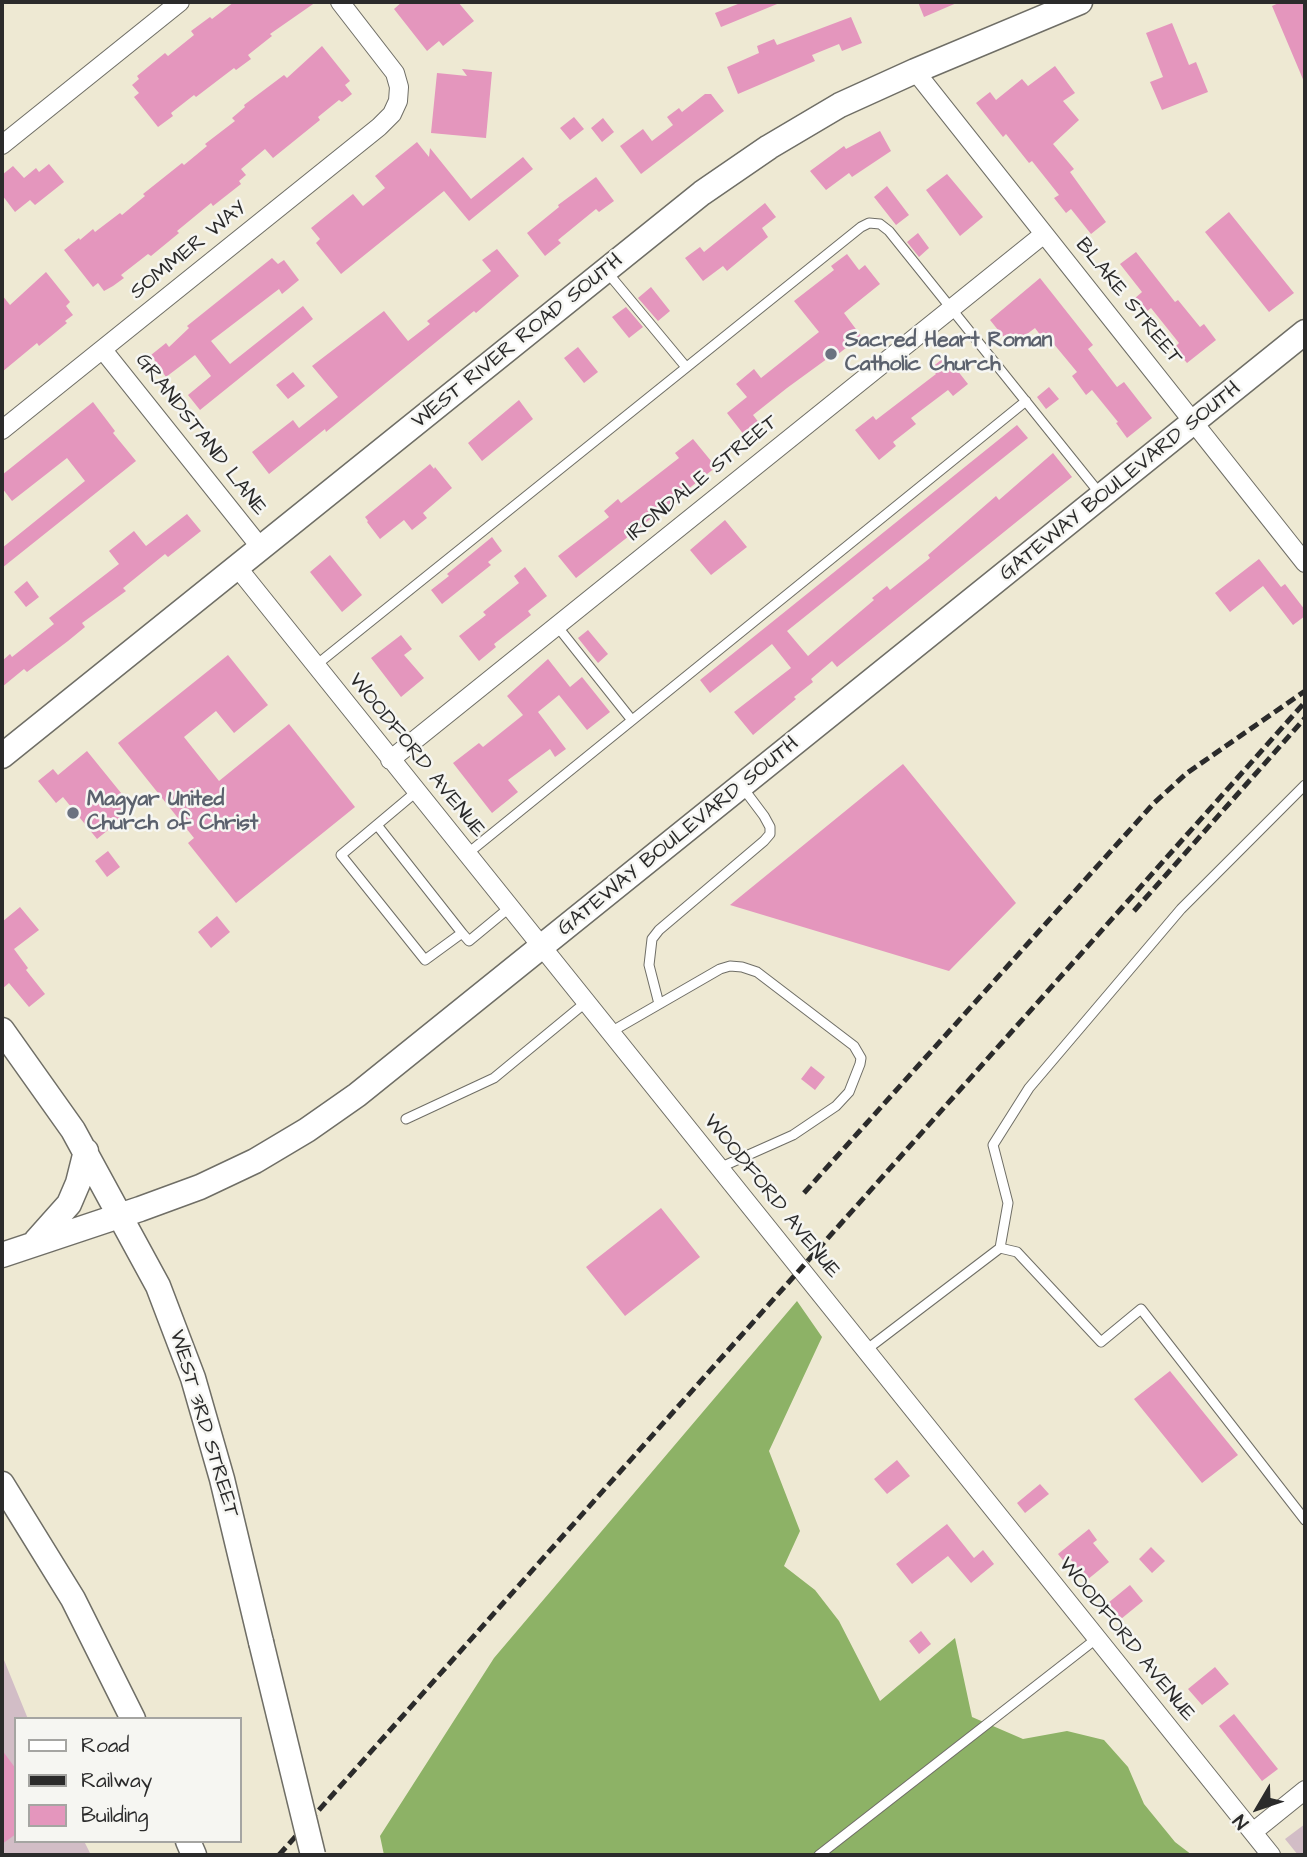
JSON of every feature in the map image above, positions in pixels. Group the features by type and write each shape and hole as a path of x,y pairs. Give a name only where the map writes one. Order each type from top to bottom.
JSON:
{"main road":[{"name":"WEST RIVER ROAD SOUTH","path":"2,756 702,194 769,146 840,106 915,71 1080,2"},
{"name":"GATEWAY BOULEVARD SOUTH","path":"2,1255 200,1187 255,1161 307,1130 356,1095 541,948 1305,332"},
{"name":"WEST 3RD STREET","path":"2,1030 74,1130 86,1151 158,1286 193,1378 222,1479 313,1855"},
{"path":"33,1244 69,1205 86,1151"},
{"path":"2,1484 73,1599 132,1717"}],"street":[{"path":"2,145 180,2"},
{"name":"SOMMER WAY","path":"2,430 392,114 398,101 398,79 391,66 340,2"},
{"name":"BLAKE STREET","path":"915,71 1305,563"},
{"name":"IRONDALE STREET","path":"390,760 1044,234"},
{"name":"GRANDSTAND LANE","path":"103,350 261,548"},
{"name":"WOODFORD AVENUE","path":"237,567 608,1033 1271,1855"},
{"path":"1252,1832 1305,1790"}],"lane":[{"path":"315,666 869,223 880,224 890,231 1102,496"},
{"path":"606,271 687,367"},
{"path":"466,855 1026,401"},
{"path":"557,626 632,719"},
{"path":"866,1350 1000,1248 1007,1203 993,1145 1029,1088 1181,909 1305,784"},
{"path":"659,1004 649,965 652,939 770,834 770,827 764,816 741,786"},
{"path":"416,792 341,855 425,960 462,933"},
{"path":"377,825 469,941 509,908"},
{"path":"608,1033 720,969 730,966 757,972 854,1046 861,1058 849,1092 836,1106 793,1135 719,1168"},
{"path":"406,1119 494,1078 585,1003"},
{"path":"1000,1248 1017,1252 1101,1342 1141,1309 1305,1520"},
{"path":"819,1855 1096,1639"}],"shaded area":[{"path":"2,1655 27,1717 14,1717 14,1843 85,1843 91,1855 2,1855"},
{"path":"1305,1824 1305,1855 1298,1855 1285,1839"}],"green space":[{"path":"797,1301 822,1337 769,1451 800,1531 784,1566 815,1590 839,1621 880,1701 955,1638 972,1717 1023,1739 1067,1731 1104,1740 1128,1767 1144,1804 1175,1842 1192,1855 384,1855 380,1836 494,1658"}],"building":[{"path":"234,2 316,2 270,34 272,36 248,55 251,59 236,70 234,68 196,97 194,95 158,127 134,97 139,93 132,85 139,79 137,76 165,53 168,56 194,35 191,31"},
{"path":"402,2 458,2 474,21 443,46 439,41 427,51 394,9"},
{"path":"743,2 782,2 721,27 715,13"},
{"path":"918,2 959,2 924,17"},
{"path":"1281,2 1305,2 1305,84 1272,6"},
{"path":"851,17 862,43 842,51 839,44 812,55 815,61 738,94 727,67 759,53 757,46 774,39 777,45"},
{"path":"1172,23 1189,65 1196,62 1208,92 1162,110 1150,82 1163,77 1146,33"},
{"path":"322,46 350,81 345,85 352,94 342,102 339,100 318,117 320,120 273,158 265,149 241,169 246,175 239,181 241,184 213,206 211,203 151,256 148,254 121,275 124,278 104,291 98,283 93,287 64,250 93,229 95,232 120,213 122,215 145,196 143,194 182,163 184,165 207,146 205,144 235,121 232,118 244,105 284,75 287,78"},
{"path":"1055,66 1075,93 1063,101 1079,120 1053,144 1074,169 1070,172 1106,222 1091,234 1071,209 1066,213 1054,198 1059,195 1032,161 1029,163 1006,134 1003,137 976,103 990,92 996,100 1022,79 1028,86"},
{"path":"462,69 492,72 486,138 431,133 437,73 467,76"},
{"path":"705,94 711,94 724,111 641,174 620,146 643,129 652,141 673,125 667,117 679,108 682,112"},
{"path":"574,117 584,129 570,140 560,128"},
{"path":"603,118 614,132 602,142 591,128"},
{"path":"880,131 891,151 852,177 849,173 826,190 810,171 844,146 846,149"},
{"path":"417,142 429,157 430,148 471,199 523,157 533,169 469,221 444,191 341,274 316,243 320,239 311,228 353,194 363,206 385,188 375,176"},
{"path":"49,164 64,182 35,205 30,200 15,212 2,195 2,175 13,166 24,178 36,168 39,172"},
{"path":"947,174 983,217 960,236 926,190"},
{"path":"596,177 614,201 599,212 596,209 558,240 561,243 545,256 527,233 559,207 558,205"},
{"path":"887,186 909,215 896,225 874,197"},
{"path":"765,203 776,217 762,228 768,237 727,271 723,266 703,281 685,258 700,247 704,252"},
{"path":"1229,212 1294,293 1269,312 1205,232"},
{"path":"918,233 929,248 919,257 907,242"},
{"path":"497,249 519,276 326,432 325,429 269,474 252,452 293,420 299,428 338,397 312,366 384,311 408,341 430,324 427,321 491,271 482,260"},
{"path":"1136,252 1175,302 1178,300 1200,327 1204,324 1216,340 1187,363 1174,348 1179,343 1151,308 1145,313 1134,299 1142,292 1120,264"},
{"path":"847,254 859,270 865,265 880,284 844,313 861,336 753,415 763,428 748,440 727,413 747,397 736,384 754,369 761,378 819,332 794,301 834,270 831,266"},
{"path":"272,258 278,264 284,260 299,280 282,294 279,289 211,341 230,364 303,306 313,319 200,410 188,395 211,376 195,355 166,377 151,355 166,343 169,347 189,328 187,326"},
{"path":"46,272 70,302 66,306 73,315 39,346 37,343 2,372 2,295 10,305"},
{"path":"1040,278 1093,345 1088,349 1117,387 1124,382 1152,418 1127,438 1116,423 1118,422 1092,390 1086,395 1072,376 1077,372 1048,337 1044,340 1035,328 1011,346 990,320"},
{"path":"651,287 670,311 658,321 638,298"},
{"path":"626,307 643,327 629,338 612,317"},
{"path":"578,347 598,372 584,383 564,358"},
{"path":"946,356 968,384 953,396 948,390 911,418 916,424 893,442 896,446 879,460 855,430 873,416 876,420 936,374 931,368"},
{"path":"293,372 305,386 288,399 276,385"},
{"path":"1049,387 1059,399 1046,409 1037,397"},
{"path":"519,400 533,419 482,461 468,443"},
{"path":"93,402 136,461 2,568 2,548 85,481 67,458 12,501 2,488 2,475"},
{"path":"1017,425 1028,438 787,631 808,656 874,600 872,598 887,586 890,590 930,558 928,555 996,496 999,500 1053,453 1072,477 837,667 832,661 811,679 813,682 794,697 796,699 753,735 734,712 791,668 772,644 710,693 700,680"},
{"path":"693,439 716,467 576,578 558,556 609,517 604,511 618,499 621,503 679,458 675,453"},
{"path":"430,464 452,488 423,513 427,518 412,530 404,520 380,539 365,517"},
{"path":"187,514 201,531 168,557 165,554 123,588 126,591 82,623 85,627 68,641 27,672 24,669 2,687 2,661 10,654 12,657 54,624 49,618 119,564 109,551 134,531 146,546"},
{"path":"725,520 747,547 711,575 690,550"},
{"path":"492,537 502,551 488,562 491,565 442,604 431,590"},
{"path":"330,555 362,595 342,612 310,572"},
{"path":"1259,559 1281,587 1285,584 1305,610 1305,616 1293,625 1263,586 1230,612 1215,593"},
{"path":"525,567 547,596 528,611 531,615 494,644 496,647 479,661 459,636 486,615 483,612 519,583 514,576"},
{"path":"27,581 39,597 26,607 14,592"},
{"path":"588,630 608,654 598,663 578,638"},
{"path":"401,635 412,649 404,655 424,678 401,697 371,658"},
{"path":"228,655 268,705 234,733 216,711 184,737 219,781 289,724 355,807 236,903 188,843 194,838 118,743"},
{"path":"548,659 570,687 582,677 610,712 587,730 559,695 538,712 566,749 555,757 550,749 508,780 518,792 492,813 453,763 479,743 483,747 523,715 507,696"},
{"path":"87,751 134,809 97,839 63,797 56,803 38,781 53,769 58,775"},
{"path":"903,764 1016,903 949,971 730,905"},
{"path":"108,851 120,867 107,877 95,861"},
{"path":"20,907 39,930 14,949 45,994 29,1007 9,983 2,989 2,922"},
{"path":"217,916 230,932 211,948 198,932"},
{"path":"811,1066 825,1077 815,1090 801,1079"},
{"path":"661,1208 700,1257 625,1316 586,1267"},
{"path":"1170,1371 1238,1455 1202,1483 1134,1399"},
{"path":"897,1460 910,1476 887,1494 874,1479"},
{"path":"1040,1484 1049,1494 1025,1513 1017,1503"},
{"path":"947,1524 974,1558 983,1550 994,1564 971,1583 948,1556 912,1584 896,1564"},
{"path":"1089,1529 1097,1540 1093,1543 1109,1562 1087,1580 1071,1560 1066,1564 1058,1554"},
{"path":"1151,1547 1165,1561 1152,1573 1139,1559"},
{"path":"1130,1585 1143,1601 1121,1619 1108,1603"},
{"path":"921,1631 931,1644 919,1654 909,1641"},
{"path":"1215,1667 1229,1684 1202,1705 1188,1689"},
{"path":"1234,1714 1278,1769 1262,1781 1219,1726"},
{"path":"2,1750 14,1766 14,1835 2,1844"}],"railway":[{"path":"804,1193 1154,803 1187,773 1305,691"},
{"path":"279,1855 1305,702"},
{"path":"1134,911 1305,718"}],"place":[{"name":"Sacred Heart Roman Catholic Church","path":"831,354"},
{"name":"Magyar United Church of Christ","path":"73,813"}]}
